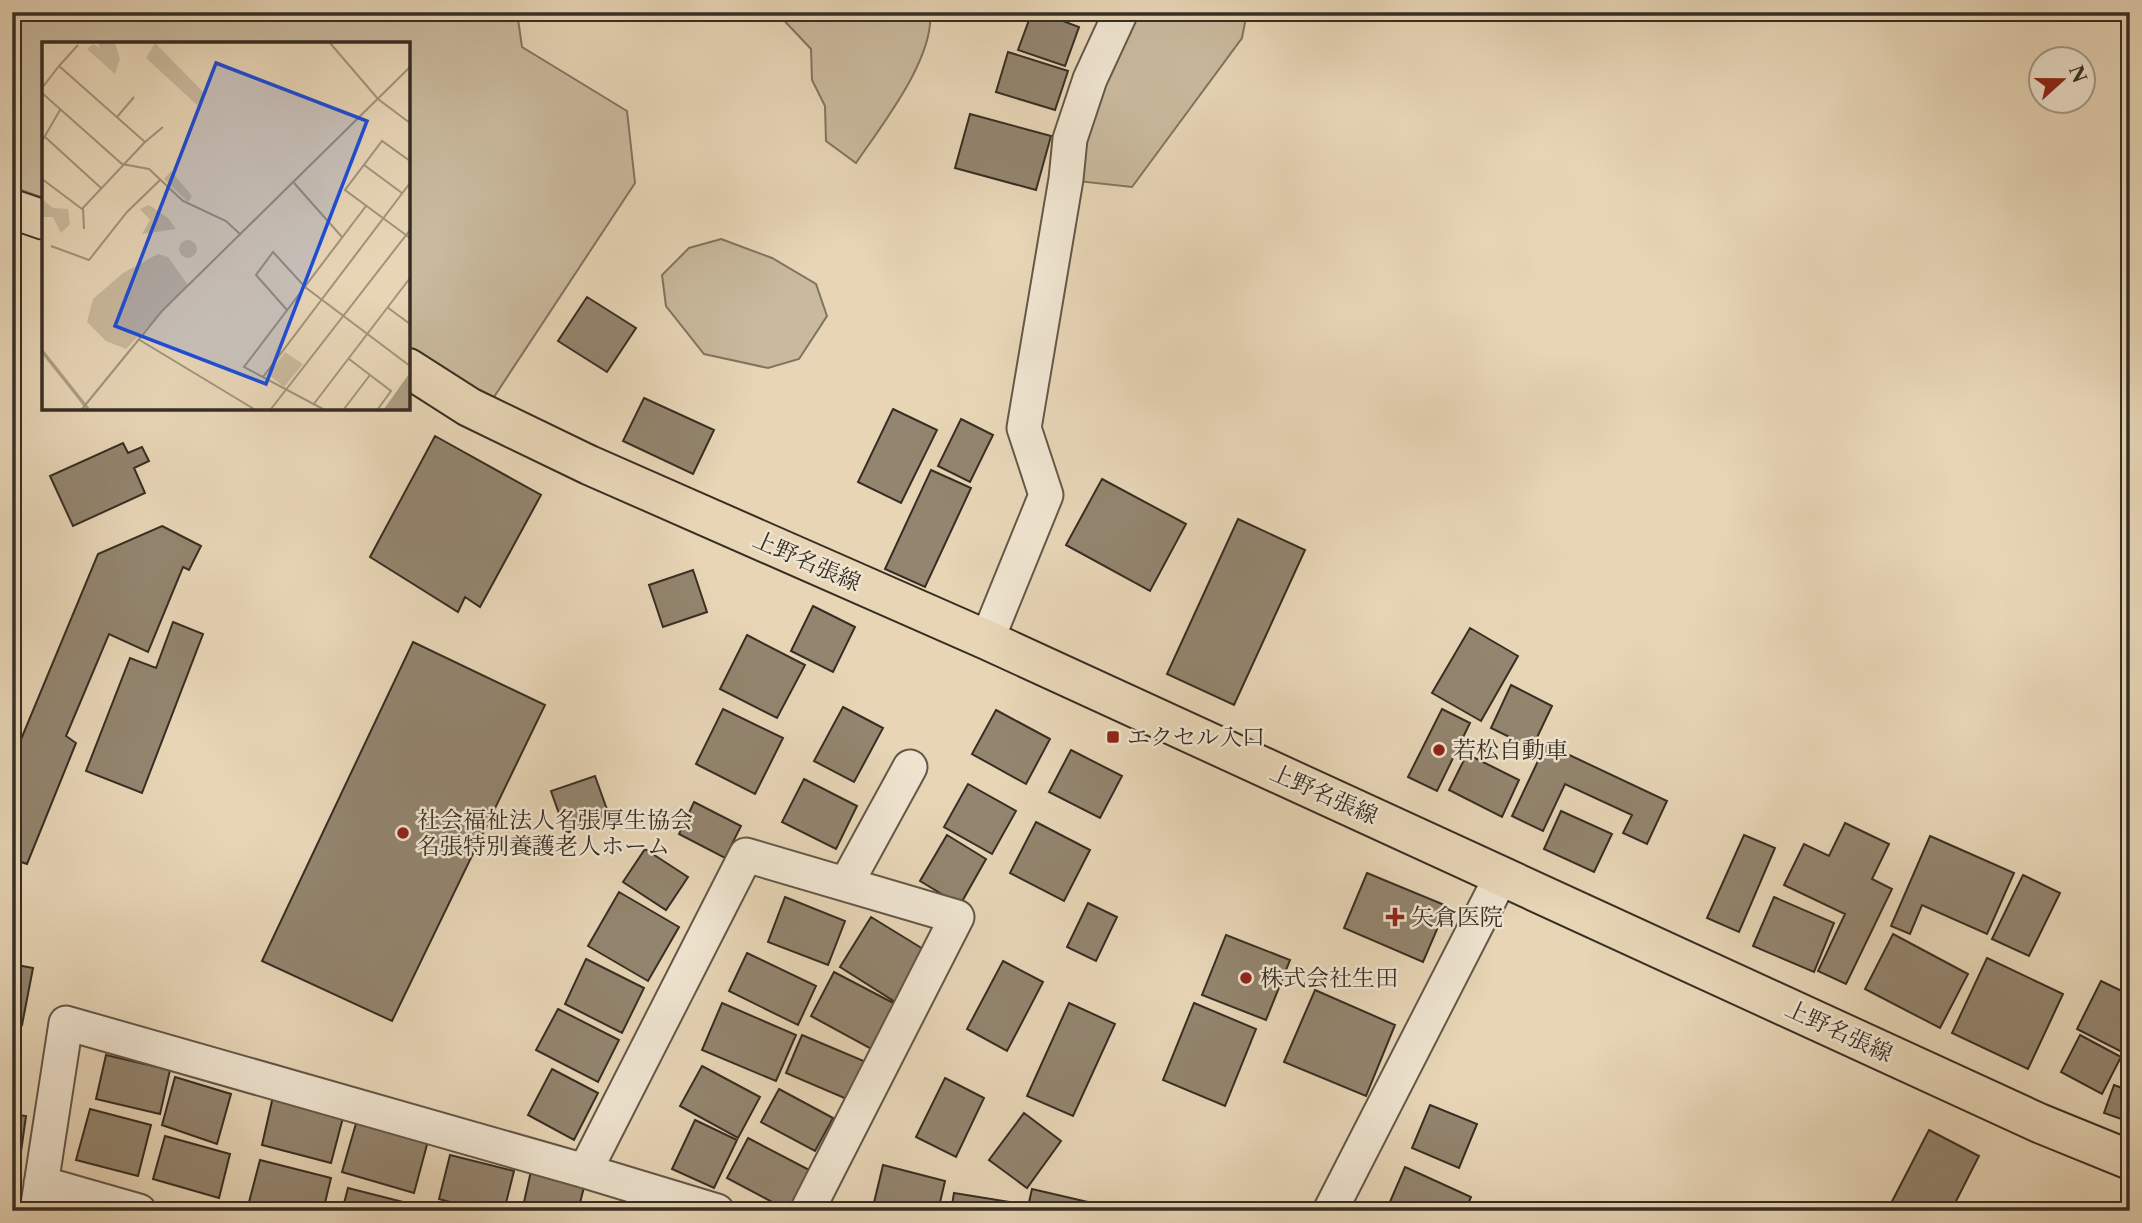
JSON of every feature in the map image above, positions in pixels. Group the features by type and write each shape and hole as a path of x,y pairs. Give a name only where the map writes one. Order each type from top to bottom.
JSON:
{"main road":[{"path":"12,209 42,219"},
{"name":"上野名張線","path":"410,369 469,407 577,459 987,640 2039,1123 2130,1160"}],"street":[{"path":"987,640 1046,495 1024,428 1066,178 1070,139 1090,79 1121,12"},
{"path":"846,884 910,767"},
{"path":"585,1171 746,855 957,918 807,1211"},
{"path":"1331,1211 1502,875"},
{"path":"139,1211 39,1197 66,1023 717,1211"}],"shaded area":[{"path":"12,12 517,12 522,47 627,111 635,183 488,406 410,353 410,42 42,42 42,197 12,187"},
{"path":"776,12 930,12 924,50 915,70 892,111 856,163 826,141 825,106 812,80 811,49"},
{"path":"1137,12 1247,12 1242,38 1132,187 1077,181 1100,78"},
{"path":"721,239 772,258 816,284 827,316 799,359 768,368 704,354 666,306 662,275 689,248"}],"building":[{"path":"1032,12 1039,12 1079,27 1065,66 1018,50"},
{"path":"1008,52 1068,71 1055,110 996,92"},
{"path":"970,114 1051,136 1036,190 955,168"},
{"path":"587,297 636,328 607,372 558,341"},
{"path":"644,398 714,430 693,474 623,441"},
{"path":"893,409 937,430 901,503 858,482"},
{"path":"961,419 993,435 970,482 938,466"},
{"path":"435,436 541,495 480,607 465,597 458,612 370,557"},
{"path":"123,443 128,453 142,447 149,461 134,468 145,493 73,526 50,476"},
{"path":"931,470 971,488 925,587 885,569"},
{"path":"1102,479 1186,524 1150,591 1066,545"},
{"path":"1238,519 1305,550 1234,705 1167,674"},
{"path":"162,526 201,546 189,570 183,567 148,652 109,634 66,736 76,743 27,864 12,859 12,761 98,554"},
{"path":"693,570 707,612 663,627 649,585"},
{"path":"813,606 855,627 833,672 791,651"},
{"path":"173,622 203,634 142,793 86,771 130,658 156,668"},
{"path":"1470,628 1518,656 1481,721 1432,693"},
{"path":"747,635 805,665 777,718 720,689"},
{"name":"社会福祉法人名張厚生協会 名張特別養護老人ホーム","path":"413,642 545,705 392,1021 262,961"},
{"path":"1511,685 1552,706 1532,748 1491,728"},
{"path":"843,707 883,728 854,782 814,761"},
{"path":"723,709 783,738 755,794 696,764"},
{"name":"若松自動車","path":"1442,709 1470,723 1437,791 1408,777"},
{"path":"996,710 1050,739 1026,784 972,754"},
{"path":"1546,744 1667,801 1647,844 1623,833 1632,815 1565,784 1543,831 1512,816"},
{"path":"1071,750 1122,776 1100,818 1049,792"},
{"path":"1467,754 1519,780 1502,817 1449,790"},
{"path":"595,776 610,818 566,833 551,791"},
{"path":"804,779 857,806 836,849 782,822"},
{"path":"968,784 1016,811 992,854 944,827"},
{"path":"694,802 741,826 725,858 679,834"},
{"path":"1561,811 1612,834 1594,872 1544,849"},
{"path":"1036,822 1090,850 1064,901 1010,873"},
{"path":"1845,823 1889,844 1872,879 1892,889 1846,984 1818,971 1845,914 1784,885 1804,844 1829,856"},
{"path":"947,835 986,859 960,905 920,881"},
{"path":"1744,835 1775,848 1739,932 1707,918"},
{"path":"1930,836 2014,873 1987,934 1922,905 1910,934 1891,926"},
{"path":"645,849 688,877 666,910 623,882"},
{"name":"矢倉医院","path":"1367,873 1447,906 1423,962 1344,928"},
{"path":"2023,875 2060,893 2029,956 1992,939"},
{"path":"619,892 679,927 648,981 588,946"},
{"path":"785,897 845,921 828,965 768,942"},
{"path":"1774,897 1834,923 1814,972 1753,946"},
{"path":"1088,903 1117,917 1096,961 1067,947"},
{"path":"871,917 928,952 897,1003 840,967"},
{"path":"1893,934 1968,974 1940,1028 1865,989"},
{"name":"株式会社生田","path":"1226,935 1290,960 1266,1020 1202,995"},
{"path":"747,953 816,986 798,1025 729,991"},
{"path":"1987,958 2063,994 2028,1069 1952,1033"},
{"path":"586,959 644,988 622,1033 565,1004"},
{"path":"1003,961 1043,982 1007,1051 967,1029"},
{"path":"12,964 33,968 22,1025 12,1023"},
{"path":"834,972 899,1006 875,1051 811,1016"},
{"path":"2101,981 2130,995 2130,1042 2124,1053 2077,1029"},
{"path":"1315,990 1395,1025 1366,1096 1284,1062"},
{"path":"722,1003 796,1035 776,1081 702,1050"},
{"path":"1069,1003 1115,1024 1073,1116 1027,1096"},
{"path":"1194,1003 1256,1029 1225,1106 1163,1080"},
{"path":"558,1009 619,1040 598,1082 536,1050"},
{"path":"802,1035 866,1062 849,1100 786,1073"},
{"path":"2080,1035 2121,1057 2102,1094 2061,1072"},
{"path":"106,1055 170,1070 160,1114 96,1099"},
{"path":"702,1066 760,1097 738,1138 680,1106"},
{"path":"552,1069 598,1093 574,1140 528,1115"},
{"path":"175,1077 231,1094 217,1144 162,1125"},
{"path":"945,1078 984,1098 956,1157 916,1137"},
{"path":"2114,1085 2130,1091 2130,1122 2104,1113"},
{"path":"779,1089 833,1118 815,1151 761,1122"},
{"path":"274,1092 345,1110 331,1163 262,1145"},
{"path":"1430,1105 1477,1124 1459,1168 1412,1148"},
{"path":"90,1109 151,1125 138,1176 76,1160"},
{"path":"1024,1113 1061,1141 1027,1188 989,1160"},
{"path":"12,1114 26,1116 20,1159 12,1158"},
{"path":"357,1120 428,1141 414,1193 342,1172"},
{"path":"695,1120 737,1140 714,1188 672,1169"},
{"path":"1929,1130 1979,1156 1951,1211 1887,1211"},
{"path":"165,1136 230,1154 219,1198 153,1179"},
{"path":"748,1138 815,1173 795,1211 789,1211 727,1178"},
{"path":"450,1155 514,1171 504,1211 483,1211 439,1199"},
{"path":"260,1160 331,1178 323,1211 265,1211 248,1206"},
{"path":"883,1165 945,1181 938,1211 872,1211"},
{"path":"1405,1167 1471,1197 1465,1211 1386,1211"},
{"path":"531,1171 585,1183 578,1211 522,1211"},
{"path":"348,1188 411,1204 410,1211 342,1211"},
{"path":"1032,1189 1088,1202 1086,1211 1027,1211"},
{"path":"954,1193 1010,1202 1008,1211 951,1211"},
{"path":"630,1198 679,1211 626,1211"},
{"path":"1166,1204 1190,1211 1164,1211"}],"place":[{"name":"エクセル入口","path":"1113,737"},
{"name":"若松自動車","path":"1439,750"},
{"name":"社会福祉法人名張厚生協会 名張特別養護老人ホーム","path":"403,833"},
{"name":"矢倉医院","path":"1395,917"},
{"name":"株式会社生田","path":"1246,978"}]}
